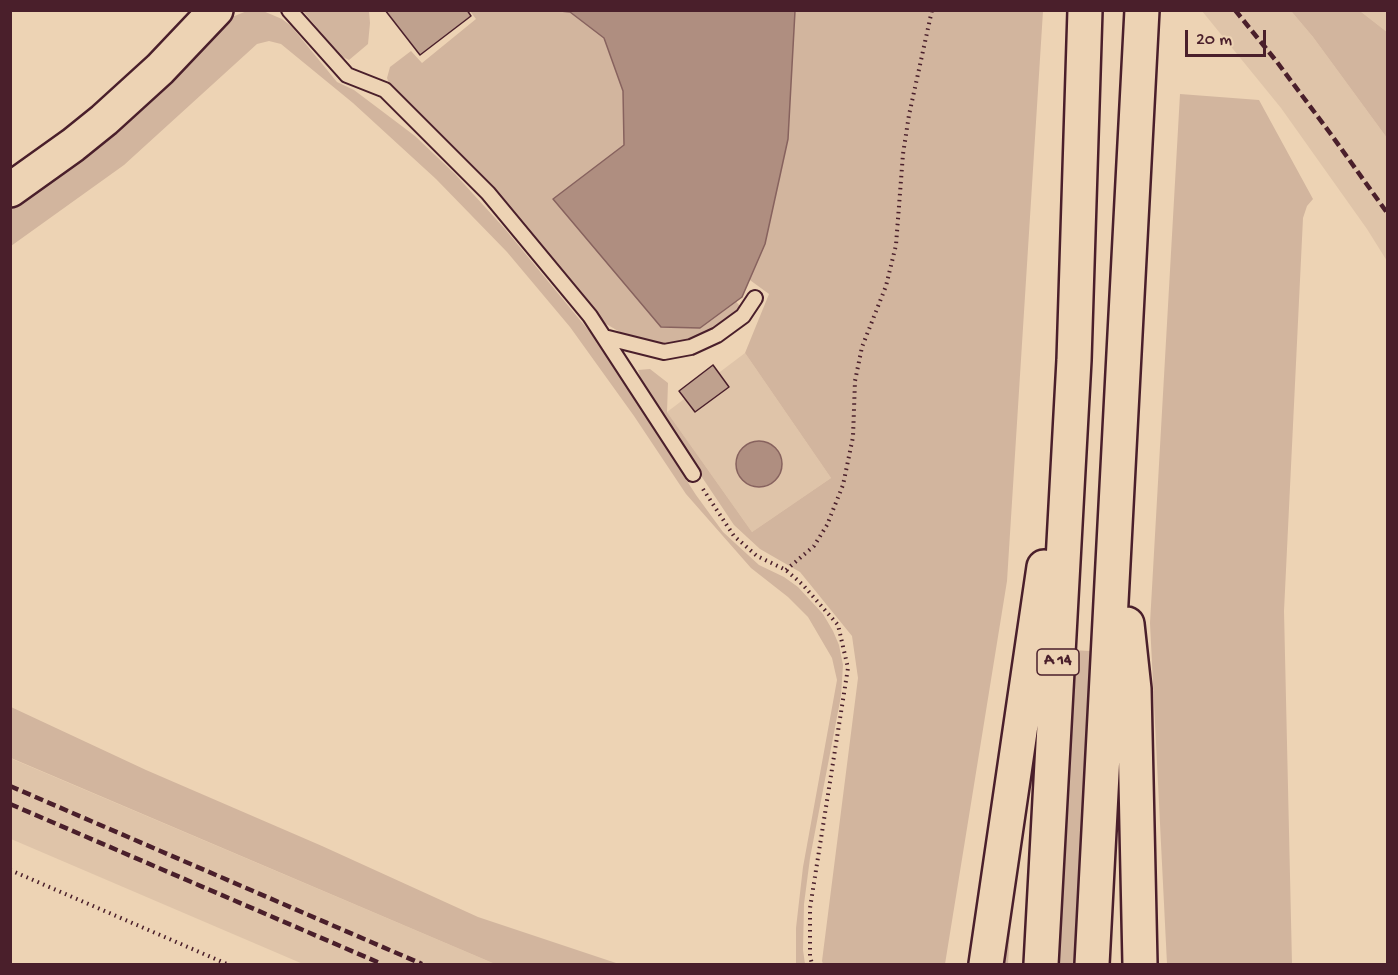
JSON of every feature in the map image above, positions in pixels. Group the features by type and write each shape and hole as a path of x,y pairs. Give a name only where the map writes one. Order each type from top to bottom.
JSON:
{"main road":[{"path":"10,190 73,145 112,113 160,69 216,10"},
{"name":"A 14","path":"1041,964 1074,360 1085,10"},
{"path":"1092,964 1142,10"},
{"path":"986,964 1074,360"},
{"path":"1116,526 1134,689 1140,964"}],"lane":[{"path":"290,10 347,75 385,90 488,193 590,316 693,474"},
{"path":"604,337 664,352 692,347 717,334 743,316 755,298"}],"path":[{"path":"786,570 814,546 827,525 843,484 853,437 855,381 862,347 886,286 896,245 903,154 909,115 932,10"},
{"path":"693,474 734,536 757,556 786,570 803,585 838,625 848,668 810,908 812,964"},
{"path":"10,870 227,964"}],"shaded area":[{"path":"247,11 263,11 282,19 291,26 337,82 354,90 415,136 455,174 505,229 594,337 696,495 723,532 759,565 784,577 798,587 823,614 833,631 839,645 843,665 841,696 810,858 804,904 805,964 796,964 796,928 803,867 837,680 832,658 808,617 788,597 751,568 686,494 570,327 507,252 436,179 353,103 281,44 269,41 257,44 124,165 11,246 11,208 83,158 159,92 232,17"},
{"path":"303,11 369,11 368,44 349,60 341,56"},
{"path":"470,11 570,11 617,47 732,297 740,306 716,328 690,343 659,346 632,339 601,321 503,200 392,91 387,78 390,67 411,51 422,63 476,19"},
{"path":"560,11 795,11 788,139 765,244 742,297 700,328 661,327 553,199 624,145 623,91 604,38 570,12"},
{"path":"788,11 1043,11 1007,581 945,964 823,964 858,678 852,636 800,572 760,549 734,525 645,392 638,370 650,369 668,383 667,412 752,532 831,478 745,353 769,294 743,275"},
{"path":"1202,11 1291,11 1313,37 1387,138 1387,261 1281,108"},
{"path":"1291,11 1360,11 1387,32 1387,138 1313,37"},
{"path":"1360,11 1387,11 1387,32"},
{"path":"1180,94 1259,100 1313,199 1307,206 1303,218 1284,611 1292,964 1167,964 1150,623"},
{"path":"745,353 831,478 752,532 667,412"},
{"path":"759,441 775,448 782,464 775,480 759,487 743,480 736,464 743,448"},
{"path":"1072,650 1091,651 1074,964 1054,964"},
{"path":"11,707 146,770 478,917 619,964 495,964 11,758"},
{"path":"10,758 495,964 303,964 11,839"},
{"path":"1012,897 1008,964 998,964"}],"building":[{"path":"385,10 467,10 471,16 420,55"},
{"path":"713,365 729,387 695,412 679,391"}],"railway":[{"path":"1235,10 1277,62 1388,214"},
{"path":"10,786 422,964"},
{"path":"10,804 382,964"}]}
